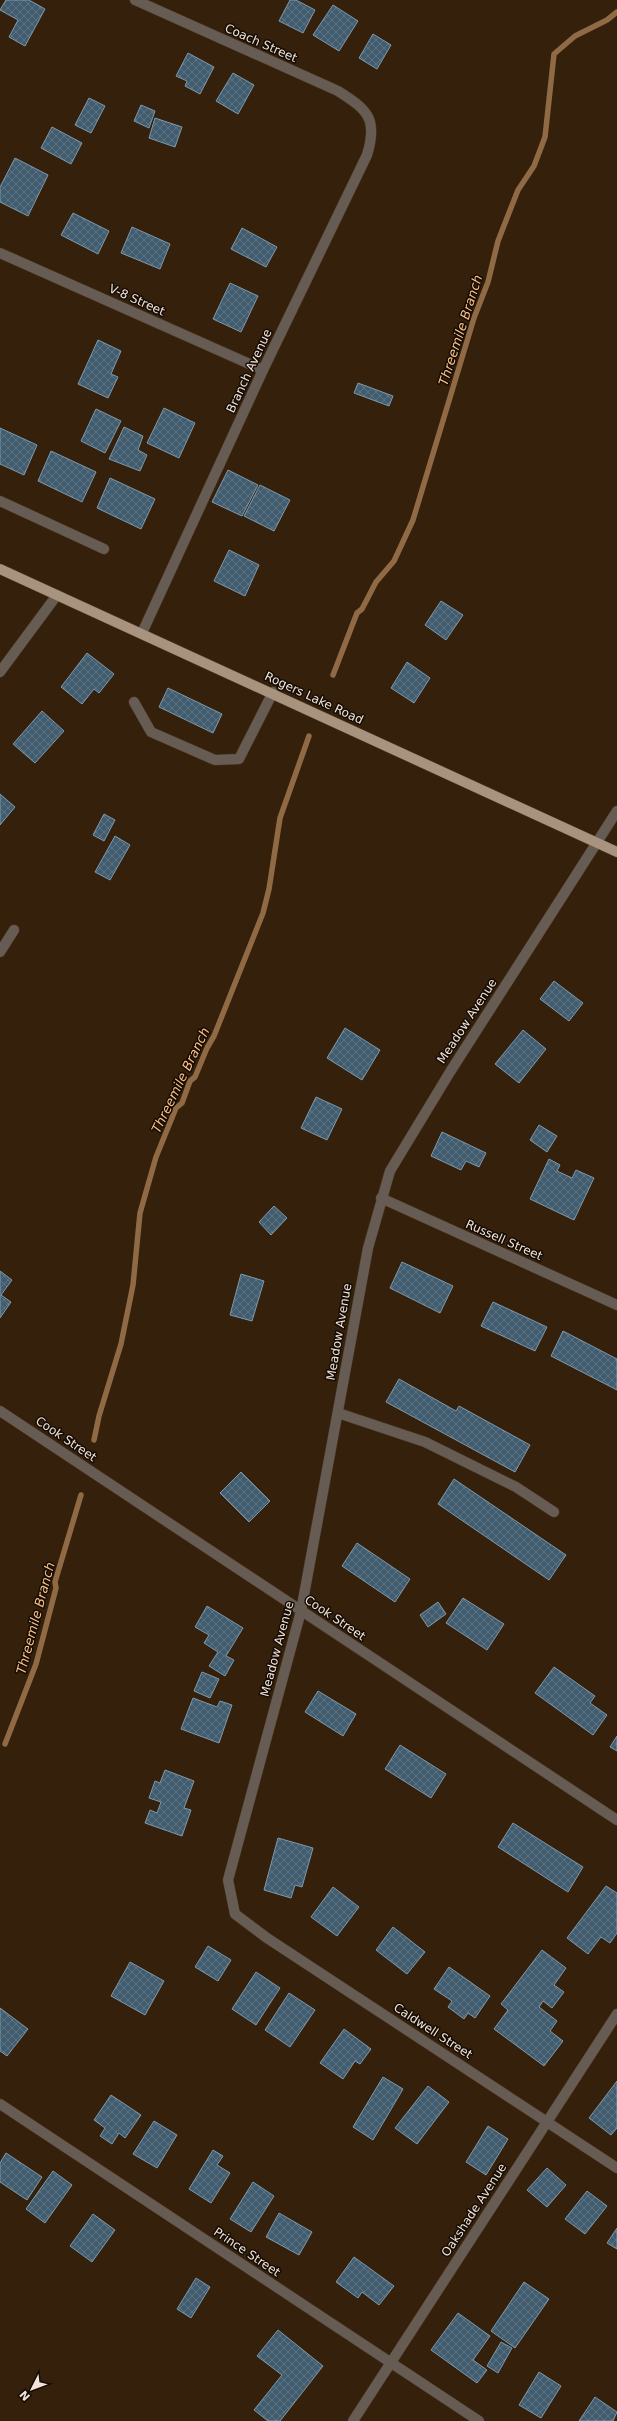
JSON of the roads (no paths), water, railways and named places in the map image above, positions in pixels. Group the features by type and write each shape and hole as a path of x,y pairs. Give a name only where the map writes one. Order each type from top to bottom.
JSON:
{"main road":[{"name":"Rogers Lake Road","path":"0,569 273,692 617,852"}],"street":[{"name":"Coach Street","path":"135,0 338,92 361,105 370,119"},
{"name":"Branch Avenue","path":"142,633 263,370 367,155 371,141 370,119"},
{"name":"V-8 Street","path":"0,253 263,370"},
{"path":"0,501 104,549"},
{"path":"0,672 57,595"},
{"path":"134,702 151,732 216,760 239,759 273,692"},
{"name":"Meadow Avenue","path":"235,1914 228,1880 301,1611 368,1248 381,1198 390,1171 450,1072 617,811"},
{"path":"0,952 14,930"},
{"name":"Russell Street","path":"381,1198 617,1305"},
{"name":"Cook Street","path":"0,1411 617,1820"},
{"path":"338,1413 426,1442 516,1486 554,1512"},
{"name":"Caldwell Street","path":"235,1914 274,1942 617,2168"},
{"name":"Oakshade Avenue","path":"353,2421 617,2014"},
{"name":"Prince Street","path":"0,2104 479,2421"}],"waterway":[{"name":"Threemile Branch","path":"333,675 357,613 362,609 376,582 394,561 413,520 474,318 488,282 498,241 518,190 534,166 545,137 554,54 575,36 607,20 617,12"},
{"name":"Threemile Branch","path":"94,1440 99,1416 121,1344 133,1285 140,1213 156,1157 176,1108 182,1103 190,1081 195,1077 207,1048 214,1036 263,913 269,889 280,818 309,736"},
{"name":"Threemile Branch","path":"5,1744 36,1664 56,1588 55,1582 81,1495"}]}
